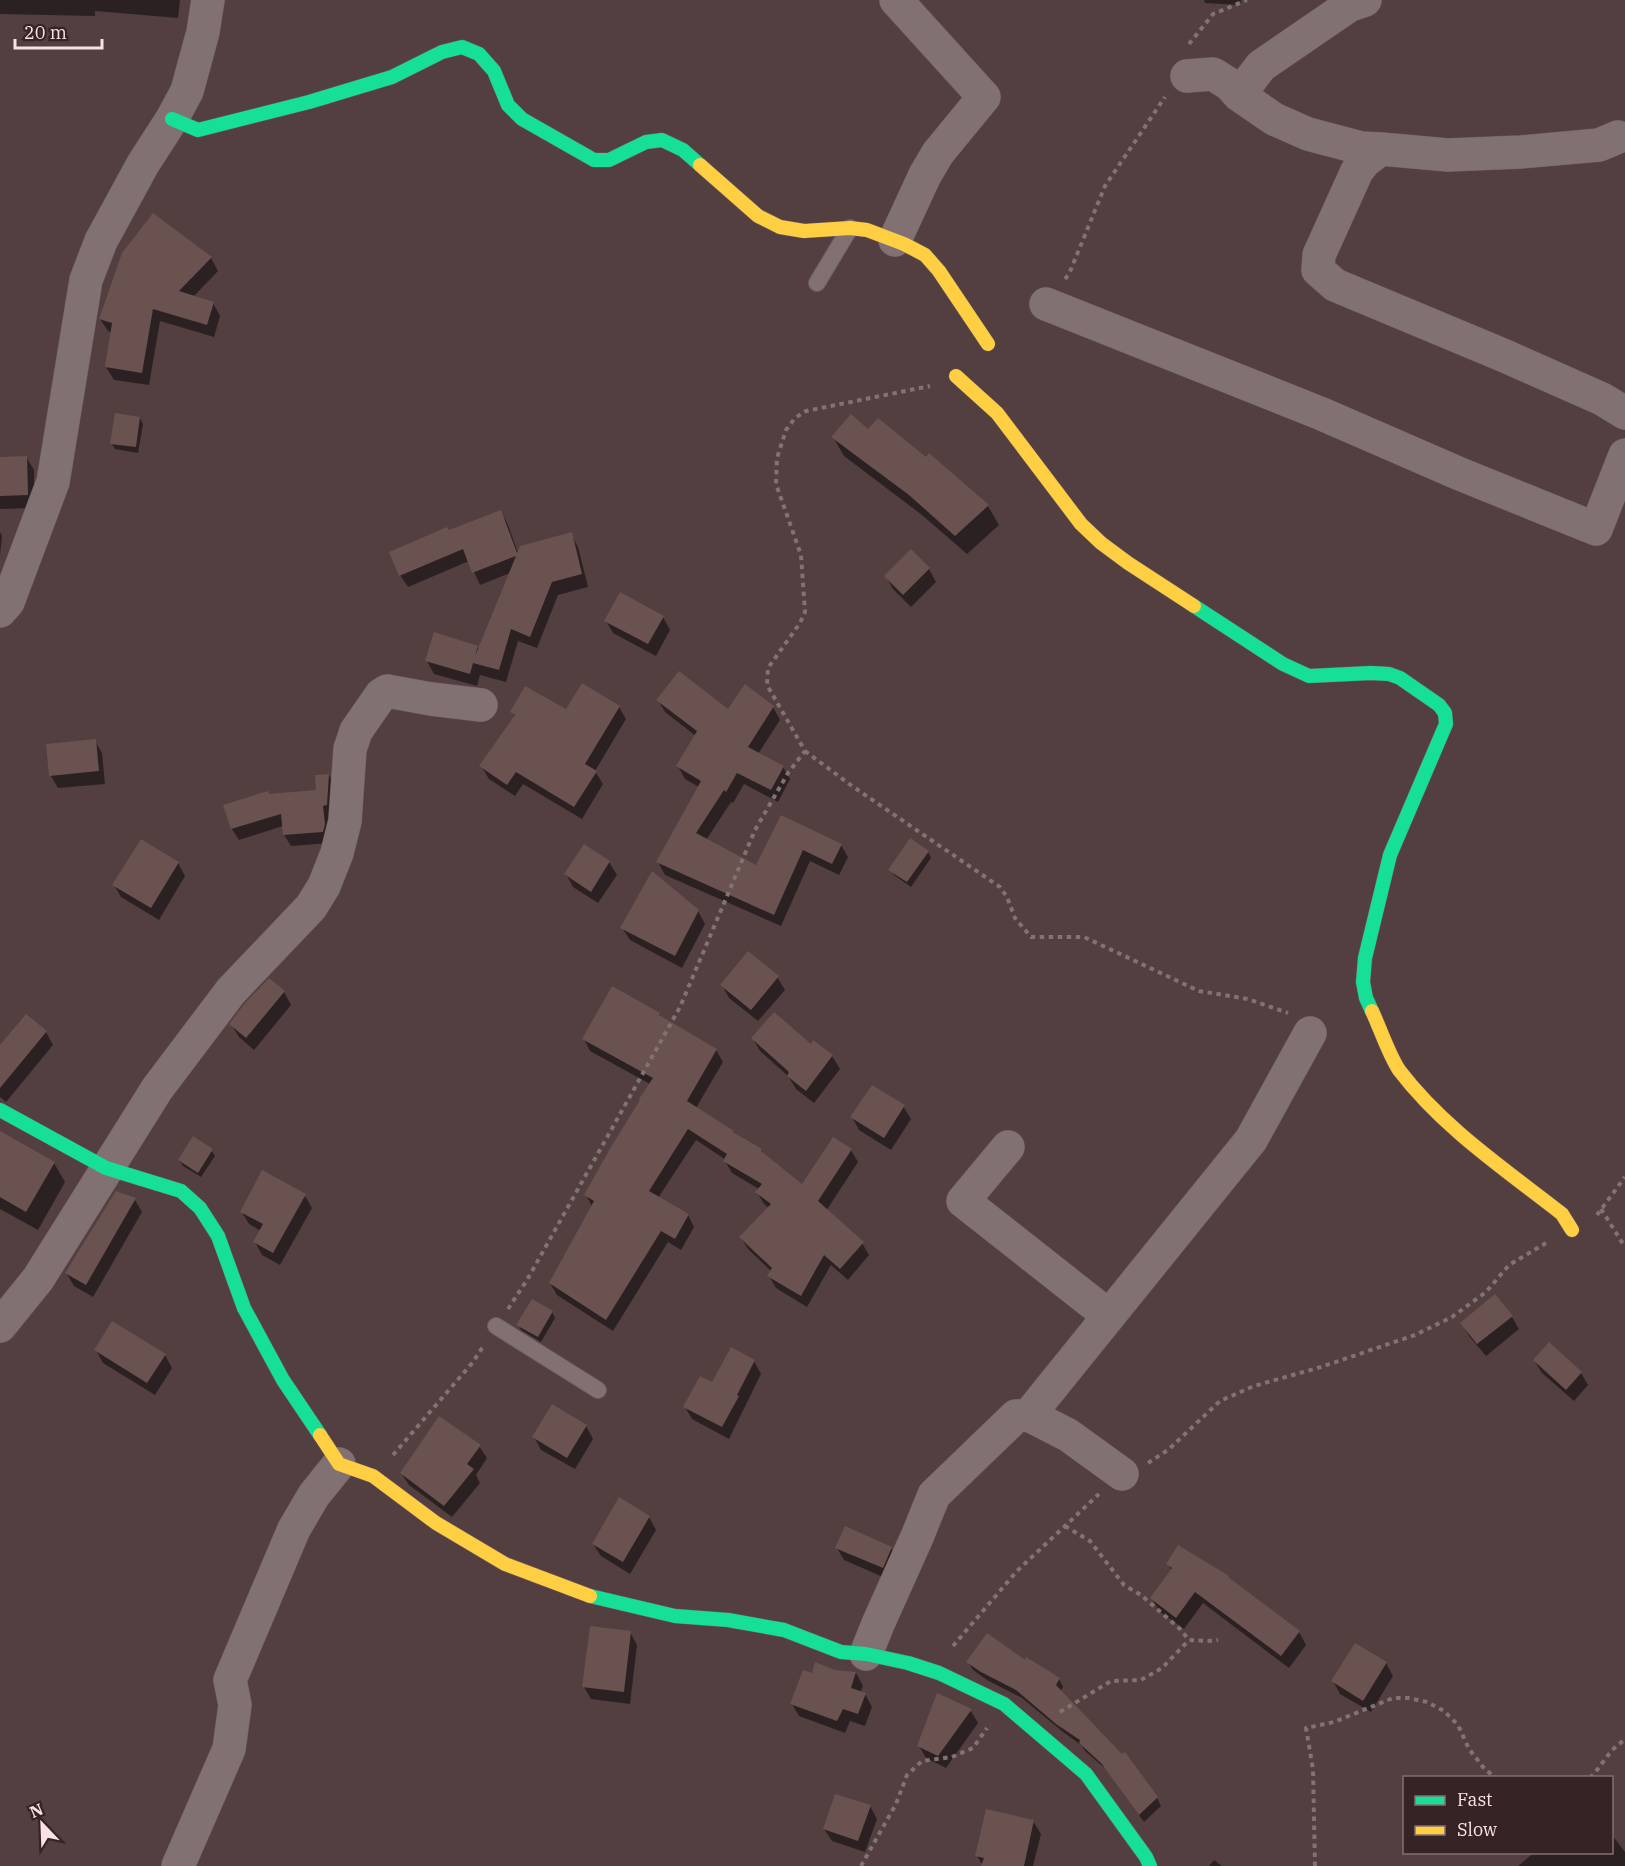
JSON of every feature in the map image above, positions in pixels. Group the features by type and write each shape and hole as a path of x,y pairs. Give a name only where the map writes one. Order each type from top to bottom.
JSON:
{"street":[{"path":"0,611 8,602 53,482 86,280 101,241 143,164 187,91 203,32 208,0"},
{"path":"895,240 934,160 984,97 896,0"},
{"path":"1239,95 1262,66 1350,5 1365,0"},
{"path":"172,119 198,130 309,102 392,77 442,52 462,47 479,54 494,71 508,105 522,119 594,160 609,160 646,142 662,140 683,150 758,216 780,228 804,231 850,228 867,230 895,240 924,255 939,271 988,344"},
{"path":"1187,75 1213,74 1274,119 1308,134 1361,148 1448,155 1521,152 1599,146 1618,137"},
{"path":"1381,149 1365,161 1357,171 1319,255 1318,270 1335,285 1602,399 1625,413"},
{"path":"1046,304 1322,414 1460,474 1596,529 1625,455"},
{"path":"956,376 997,413 1081,524 1101,543 1128,563 1283,664 1309,676 1389,674 1400,678 1439,705 1444,713 1446,724 1390,855 1365,958 1363,982 1366,998 1398,1068 1456,1130 1562,1214 1572,1230"},
{"path":"0,1326 38,1279 157,1089 231,991 310,907 324,886 337,853 345,821 350,749 356,731 381,695 387,691 482,705"},
{"path":"1029,1415 1251,1140 1310,1033"},
{"path":"0,1110 106,1168 181,1191 200,1208 218,1236 244,1308 283,1380 339,1464 373,1476 436,1523 505,1564 594,1598 675,1616 728,1620 784,1630 841,1652 866,1654 908,1663 939,1673 1004,1704 1086,1774 1146,1857 1150,1866"},
{"path":"1008,1147 963,1201 1109,1316"},
{"path":"866,1654 934,1495 1016,1416 1029,1415 1068,1435 1122,1474"},
{"path":"178,1866 229,1749 235,1705 230,1680 294,1529 314,1495 339,1464"}],"lane":[{"path":"817,284 850,228"},
{"path":"496,1326 598,1390"}],"path":[{"path":"1046,304 1069,274 1105,186 1153,113 1169,92 1187,75 1184,58 1195,36 1213,14 1247,0"},
{"path":"956,376 918,390 806,411 795,418 786,430 777,458 776,484 801,555 805,612 768,668 767,684 805,751 852,786 1000,887 1007,897 1015,918 1031,936 1084,937 1199,991 1248,999 1299,1017 1310,1033"},
{"path":"373,1476 473,1362 527,1280 680,1007 755,830 788,772 805,751"},
{"path":"939,1673 950,1648 1017,1571 1122,1474 1146,1464 1168,1450 1220,1401 1254,1386 1321,1367 1415,1335 1452,1317 1486,1293 1509,1264 1594,1219 1625,1177"},
{"path":"1602,1209 1625,1247"},
{"path":"1065,1526 1090,1541 1124,1585 1141,1595 1180,1629 1189,1640 1218,1640"},
{"path":"1033,1728 1111,1681 1141,1680 1162,1668 1189,1640"},
{"path":"1315,1866 1313,1768 1306,1728 1334,1722 1393,1698 1427,1702 1444,1711 1458,1725 1469,1749 1494,1776"},
{"path":"861,1866 896,1804 907,1775 922,1761 952,1757 973,1748 1004,1704"},
{"path":"1592,1776 1614,1746 1625,1740"}],"building":[{"path":"153,213 212,257 179,291 214,302 207,325 153,309 142,373 105,367 112,323 99,319 122,253"},
{"path":"115,413 140,417 136,447 110,444"},
{"path":"851,414 868,429 878,418 926,457 929,453 989,505 955,536 909,495 831,437"},
{"path":"27,456 28,495 0,496 0,457"},
{"path":"501,510 517,553 520,546 572,532 582,574 552,582 530,637 511,629 499,670 473,663 470,674 425,661 434,632 478,646 475,656 516,556 472,573 463,549 399,576 389,552 447,527 449,530"},
{"path":"911,549 930,568 903,595 884,576"},
{"path":"620,592 664,616 648,644 604,621"},
{"path":"679,671 728,709 745,684 774,706 748,747 784,766 771,790 737,773 696,833 756,865 781,815 842,844 832,864 803,850 774,915 656,862 701,781 676,766 697,731 656,700"},
{"path":"582,683 620,706 585,764 597,771 574,807 516,772 507,785 479,766 515,715 510,712 525,686 566,709"},
{"path":"96,739 99,771 49,776 46,744"},
{"path":"329,774 327,805 323,806 325,824 323,832 283,835 281,814 231,829 223,805 268,791 269,794 316,790 315,775"},
{"path":"910,838 929,851 907,882 888,870"},
{"path":"141,839 179,862 151,908 112,885"},
{"path":"584,844 610,861 591,892 564,874"},
{"path":"652,871 699,910 675,956 620,928"},
{"path":"748,951 779,976 751,1010 720,985"},
{"path":"269,978 285,991 246,1038 229,1024"},
{"path":"612,986 717,1049 687,1101 762,1149 761,1151 802,1184 833,1137 852,1149 818,1201 864,1242 840,1269 824,1255 801,1296 767,1276 772,1268 739,1237 771,1204 755,1192 762,1184 723,1161 727,1154 688,1129 649,1191 689,1214 675,1239 661,1231 606,1320 549,1283 594,1201 584,1195 653,1078 582,1039"},
{"path":"774,1012 811,1044 813,1040 833,1055 806,1091 787,1076 789,1072 751,1038"},
{"path":"26,1014 47,1031 0,1088 0,1045"},
{"path":"872,1085 905,1105 884,1138 850,1117"},
{"path":"0,1131 55,1162 26,1212 0,1197"},
{"path":"193,1136 213,1149 198,1173 178,1160"},
{"path":"262,1170 306,1194 273,1253 253,1242 263,1224 240,1212"},
{"path":"116,1191 136,1198 86,1285 65,1273"},
{"path":"1495,1294 1513,1316 1477,1344 1460,1323"},
{"path":"532,1299 553,1311 538,1337 516,1325"},
{"path":"112,1321 166,1354 147,1383 94,1350"},
{"path":"1549,1342 1582,1372 1566,1390 1533,1360"},
{"path":"731,1347 755,1360 722,1427 683,1407 700,1376 712,1382"},
{"path":"552,1404 587,1425 567,1458 532,1437"},
{"path":"439,1416 481,1445 467,1464 474,1469 444,1506 400,1473"},
{"path":"619,1497 650,1516 623,1562 592,1544"},
{"path":"845,1526 892,1547 883,1568 835,1548"},
{"path":"1178,1545 1229,1576 1300,1631 1281,1656 1195,1592 1176,1618 1150,1598 1172,1568 1166,1564"},
{"path":"590,1626 631,1631 624,1692 582,1687"},
{"path":"987,1633 1025,1660 1026,1657 1060,1678 1056,1685 1122,1754 1125,1752 1158,1797 1139,1815 1101,1763 1079,1743 1080,1740 1056,1724 1016,1690 966,1662"},
{"path":"1355,1643 1387,1662 1363,1701 1331,1681"},
{"path":"815,1662 835,1670 856,1672 851,1688 866,1693 858,1714 843,1709 837,1721 790,1704 803,1670 812,1673"},
{"path":"937,1693 972,1709 938,1756 917,1746"},
{"path":"835,1794 871,1805 858,1841 823,1829"},
{"path":"986,1809 1034,1820 1024,1866 981,1866 984,1858 975,1856"}],"traffic: fast":[{"path":"172,119 198,130 309,102 392,77 442,52 462,47 479,54 494,71 508,105 522,119 594,160 609,160 646,142 662,140 683,150 700,165"},
{"path":"1194,606 1283,664 1309,676 1389,674 1400,678 1439,705 1445,713 1446,724 1390,855 1365,958 1363,982 1366,998 1372,1011"},
{"path":"0,1110 106,1168 181,1191 200,1208 218,1236 244,1308 283,1380 320,1435"},
{"path":"590,1596 675,1616 728,1620 784,1630 841,1652 866,1654 908,1663 939,1673 1004,1704 1086,1774 1146,1857 1150,1866"}],"traffic: slow":[{"path":"700,165 758,216 780,227 804,231 850,228 867,230 925,255 939,271 988,344"},
{"path":"956,376 997,413 1081,524 1101,543 1128,563 1194,606"},
{"path":"1372,1011 1395,1064 1416,1091 1476,1147 1562,1214 1572,1230"},
{"path":"320,1435 339,1464 373,1476 436,1523 505,1564 590,1596"}]}
